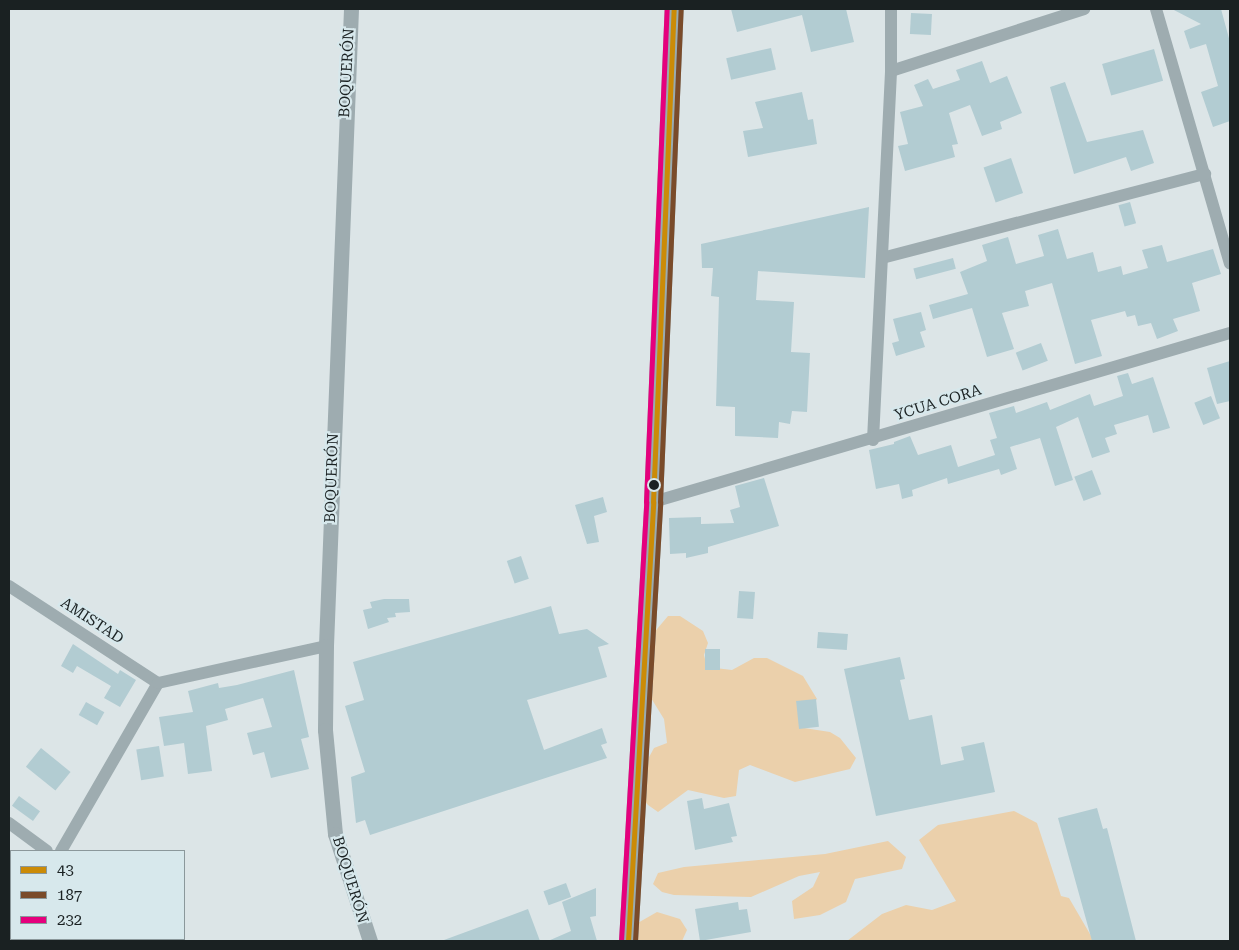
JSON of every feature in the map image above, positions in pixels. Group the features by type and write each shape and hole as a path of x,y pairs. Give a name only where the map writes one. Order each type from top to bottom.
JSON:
{"main road":[{"path":"628,941 653,502 674,9"}],"street":[{"name":"BOQUERÓN","path":"351,9 326,646 325,730 335,834 370,941"},
{"path":"873,440 891,70 891,9"},
{"path":"891,70 1084,9"},
{"path":"1156,9 1230,263"},
{"path":"882,258 1204,174"},
{"name":"YCUA CORA","path":"653,502 873,440 1230,333"},
{"name":"AMISTAD","path":"9,586 158,684"},
{"path":"62,850 158,684 326,646"},
{"path":"9,823 46,850"}],"shaded area":[{"path":"668,616 680,616 703,631 708,643 704,655 707,667 732,670 754,658 767,658 803,676 817,699 800,715 804,728 830,732 840,738 856,758 850,769 795,782 750,765 739,770 736,796 724,798 688,790 658,812 648,805 639,795 642,770 654,748 667,743 664,719 651,698 652,635"},
{"path":"1014,811 1037,823 1061,896 1069,898 1094,941 847,941 882,914 906,905 932,910 956,901 919,840 938,825"},
{"path":"888,841 906,857 902,869 855,879 846,902 820,915 794,919 792,901 813,887 820,872 799,876 751,897 674,895 662,892 653,884 658,873 684,867 825,854"},
{"path":"657,912 680,919 687,930 682,941 636,941 636,924"}],"building":[{"path":"731,9 846,9 854,42 811,52 802,15 737,32"},
{"path":"1172,9 1221,9 1230,42 1230,121 1213,127 1201,92 1218,86 1206,44 1190,49 1184,31 1201,24"},
{"path":"911,13 932,14 931,35 910,34"},
{"path":"771,48 776,69 731,80 726,58"},
{"path":"1154,49 1163,81 1111,96 1102,64"},
{"path":"982,61 990,83 1007,76 1022,113 1000,122 1002,129 982,136 970,105 949,113 958,144 952,145 955,157 905,171 898,146 908,144 900,112 923,106 914,85 928,79 933,89 960,80 956,70"},
{"path":"1065,82 1087,142 1143,130 1154,163 1131,171 1126,157 1074,174 1050,87"},
{"path":"802,92 808,120 813,119 817,144 748,157 743,131 763,128 755,102"},
{"path":"1011,158 1023,193 996,202 984,167"},
{"path":"1130,202 1136,223 1125,226 1118,205"},
{"path":"869,207 865,278 758,271 756,300 794,302 791,352 810,353 807,412 792,411 790,424 779,422 778,438 735,436 735,407 716,406 719,297 711,296 713,268 702,268 701,244"},
{"path":"1058,229 1067,259 1093,252 1098,272 1121,266 1123,275 1148,268 1142,250 1162,245 1167,262 1213,249 1221,274 1192,283 1200,311 1173,319 1178,331 1157,339 1151,323 1138,326 1135,315 1127,317 1125,311 1091,320 1102,356 1075,364 1052,283 1025,291 1029,306 1002,313 1014,349 987,357 972,308 933,319 929,305 968,294 960,272 987,261 982,245 1008,237 1016,264 1044,256 1038,235"},
{"path":"953,258 956,269 916,279 913,269"},
{"path":"921,312 926,330 920,332 925,347 896,356 892,343 899,341 893,319"},
{"path":"1041,343 1048,361 1023,370 1016,353"},
{"path":"1230,361 1230,401 1217,404 1207,368"},
{"path":"1128,373 1132,384 1153,377 1170,428 1153,433 1148,415 1114,425 1117,434 1105,438 1110,452 1092,458 1078,417 1056,427 1073,480 1055,486 1040,438 1010,447 1017,469 1001,475 999,469 948,484 947,478 912,490 913,496 902,499 899,484 876,489 869,450 894,444 894,442 910,436 918,455 951,445 958,467 995,455 990,440 997,438 989,413 1014,406 1016,413 1047,402 1050,410 1090,394 1094,406 1123,396 1117,376"},
{"path":"1211,396 1220,418 1203,425 1194,403"},
{"path":"1092,470 1101,494 1084,501 1074,477"},
{"path":"764,478 779,526 708,547 708,553 686,558 686,553 670,554 669,518 701,517 701,524 734,523 730,510 740,507 735,486"},
{"path":"603,497 607,512 594,516 599,542 587,544 575,505"},
{"path":"521,556 529,579 515,584 507,561"},
{"path":"739,591 755,592 753,619 737,618"},
{"path":"384,599 409,599 410,612 395,613 396,617 387,618 389,622 368,629 363,610 372,608 370,602"},
{"path":"551,606 559,634 587,629 609,644 598,647 607,677 527,700 544,750 602,728 607,743 601,745 607,758 370,835 365,820 356,823 351,777 365,772 345,706 364,700 353,662"},
{"path":"818,632 848,634 847,650 817,648"},
{"path":"73,644 118,674 120,670 136,680 120,707 104,698 111,686 77,666 73,673 61,666"},
{"path":"705,649 720,649 720,670 705,670"},
{"path":"900,657 905,679 900,680 909,720 932,715 941,765 964,760 961,747 984,742 995,792 876,816 844,669"},
{"path":"294,670 309,737 301,739 309,769 271,778 264,752 253,755 247,733 272,727 263,698 225,709 228,720 206,726 212,771 188,774 184,743 164,746 159,717 193,712 188,691 218,683 219,688 237,685"},
{"path":"816,699 819,727 799,729 796,701"},
{"path":"86,702 104,712 97,725 79,715"},
{"path":"159,746 164,777 141,780 136,750"},
{"path":"41,748 71,772 55,791 26,767"},
{"path":"19,796 40,811 33,821 12,806"},
{"path":"702,798 704,809 729,803 737,836 731,837 733,842 695,850 687,801"},
{"path":"1097,808 1103,829 1107,828 1136,941 1092,941 1058,818"},
{"path":"566,883 571,897 549,905 543,891"},
{"path":"596,888 596,916 590,917 597,941 548,941 571,931 562,902"},
{"path":"738,902 739,910 747,909 751,932 700,941 695,909"},
{"path":"528,909 540,941 444,941 444,940"}],"transit line":[{"name":"232","path":"621,941 646,502 667,9"},
{"name":"43","path":"628,941 653,502 674,9"},
{"name":"187","path":"635,941 660,502 681,9"}]}
